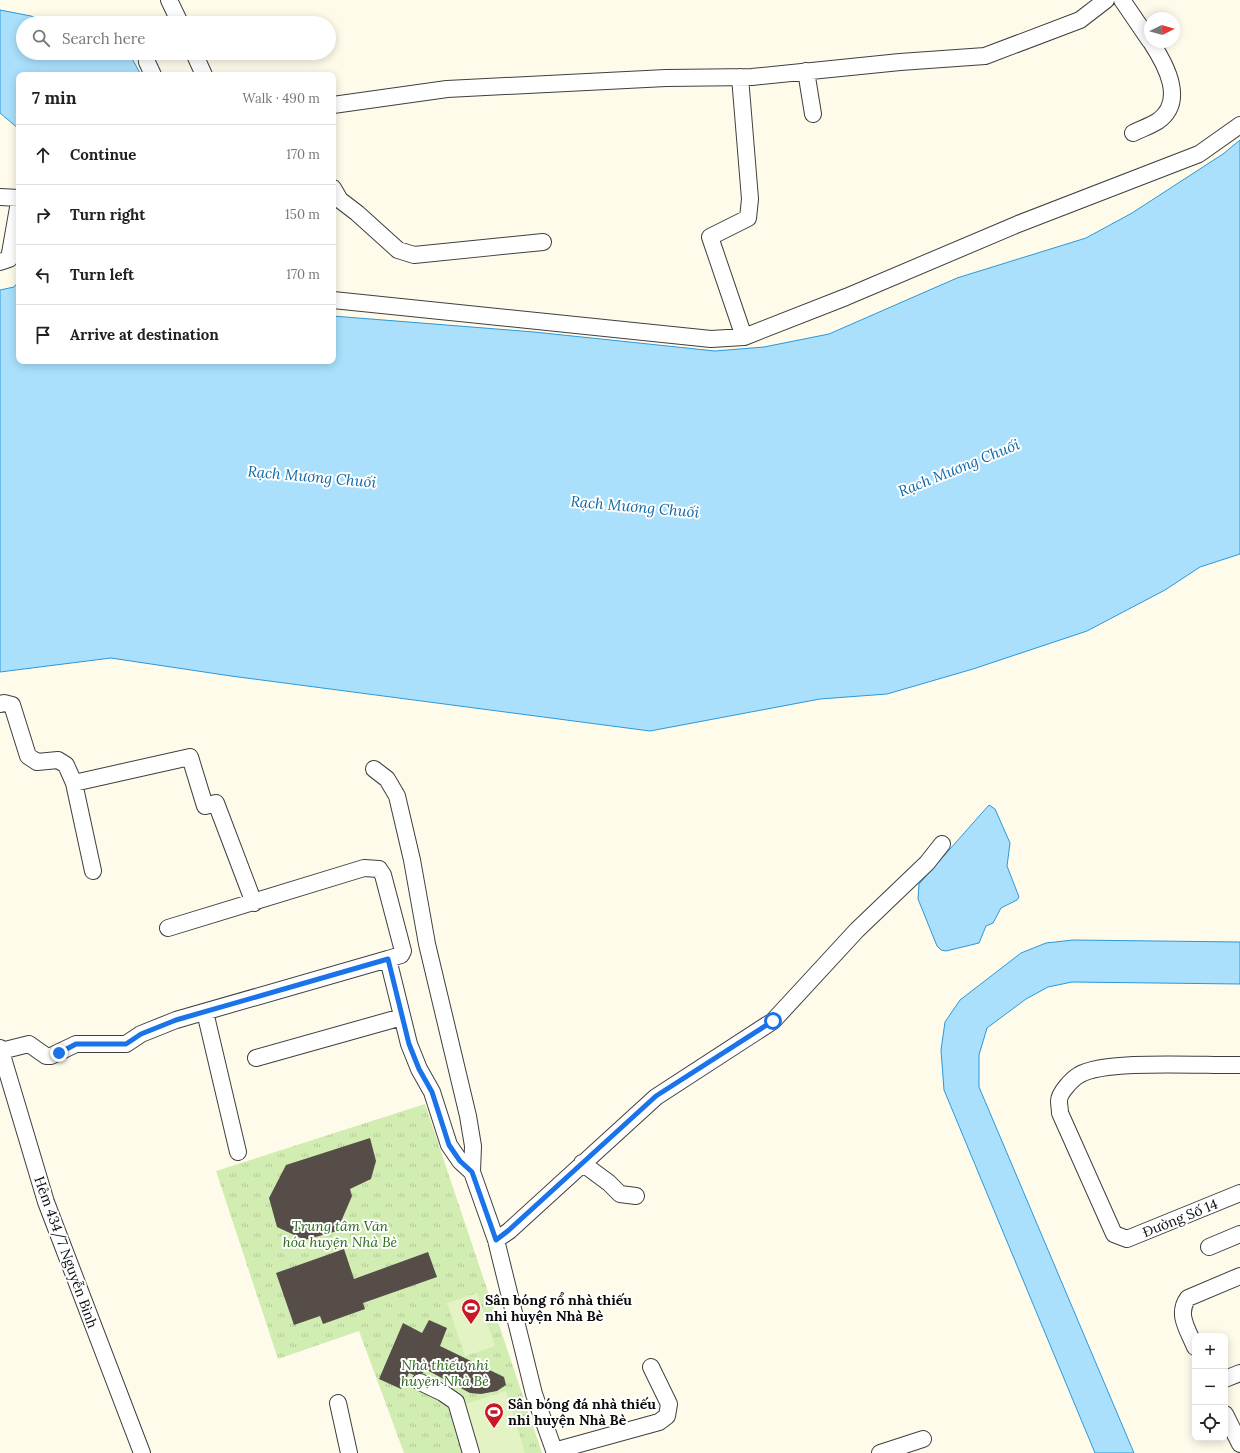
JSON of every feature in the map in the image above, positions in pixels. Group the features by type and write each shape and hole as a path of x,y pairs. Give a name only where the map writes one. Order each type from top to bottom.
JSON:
{"street":[{"path":"169,0 177,16"},
{"path":"336,105 447,89 666,78 740,77 985,56 1080,20 1106,0"},
{"path":"1122,0 1144,32"},
{"path":"1133,133 1158,121 1170,107 1174,92 1168,75 1154,48"},
{"path":"147,60 152,72"},
{"path":"197,60 203,72"},
{"path":"806,72 813,114"},
{"path":"740,77 750,199 748,218 710,237 744,337"},
{"path":"336,300 704,338 744,337 846,297 1018,224 1199,154 1240,125"},
{"path":"336,193 340,200 357,213 398,250 414,255 543,242"},
{"path":"0,197 16,198"},
{"path":"0,262 9,259 16,219"},
{"path":"0,704 12,705 28,756 37,762 58,760 66,765 74,783 93,871"},
{"path":"74,783 190,757 205,806 216,803 254,903"},
{"path":"374,769 388,779 398,796 412,860 427,944 468,1116 473,1146 472,1172 496,1240 534,1394 555,1452 659,1422 667,1416 669,1404 651,1367"},
{"path":"496,1240 509,1230 656,1096 773,1021 857,930 927,863 942,844"},
{"path":"1,1049 29,1044 46,1056 52,1056 76,1044 126,1044 141,1034 176,1020 388,959 401,955 402,951 384,876 379,869 364,868 254,903 168,928"},
{"path":"388,959 409,1044 419,1069 432,1092 449,1145 460,1161 472,1172"},
{"path":"205,1012 238,1152"},
{"path":"256,1058 402,1017"},
{"name":"Hẻm 434/7 Nguyễn Bình","path":"1,1049 46,1202 142,1453"},
{"name":"Đường Số 14","path":"1240,1065 1129,1066 1099,1069 1079,1075 1066,1087 1058,1099 1060,1113 1114,1234 1120,1238 1127,1239 1240,1193"},
{"path":"582,1163 609,1183 620,1194 636,1196"},
{"path":"1209,1247 1240,1234"},
{"path":"1192,1340 1181,1314 1183,1304 1188,1298 1240,1276"},
{"path":"1228,1378 1240,1373"},
{"path":"420,1382 443,1393 456,1402 471,1453"},
{"path":"338,1403 349,1453"},
{"path":"1228,1420 1240,1444"},
{"path":"880,1453 923,1439"}],"green space":[{"name":"Trung tâm Văn hóa huyện Nhà Bè","path":"425,1104 542,1453 404,1453 359,1331 278,1359 216,1171"},
{"name":"Sân bóng rổ nhà thiếu nhi huyện Nhà Bè","path":"477,1293 495,1346 465,1356 447,1303"},
{"name":"Sân bóng đá nhà thiếu nhi huyện Nhà Bè","path":"506,1391 525,1453 477,1453 462,1405"}],"water":[{"path":"0,10 31,16 16,16 16,60 133,60 139,72 16,72 16,126 0,113"},
{"name":"Rạch Mương Chuối","path":"1240,140 1240,554 1200,567 1165,590 1087,631 973,669 887,694 820,699 650,731 231,676 111,658 0,672 0,290 14,287 16,285 16,364 336,364 336,316 534,332 715,351 764,347 829,334 957,278 1086,238 1132,213 1223,154"},
{"path":"989,805 995,809 1010,843 1007,866 1019,897 1017,900 1001,908 993,923 986,926 979,943 946,951 941,950 937,946 918,899 919,884"},
{"path":"1073,940 1240,942 1240,984 1072,982 1048,987 1026,999 987,1028 979,1055 979,1087 1134,1453 1095,1453 944,1090 941,1050 945,1022 960,1000 1021,953 1046,943"}],"building":[{"name":"Trung tâm Văn hóa huyện Nhà Bè","path":"370,1138 376,1161 371,1179 350,1189 352,1196 337,1231 305,1240 277,1227 269,1198 286,1165"},
{"path":"344,1249 354,1279 428,1252 437,1277 363,1303 365,1309 323,1324 320,1316 294,1325 276,1273"},
{"path":"429,1320 447,1328 440,1346 504,1377 506,1385 497,1391 481,1394 470,1393 425,1369 423,1373 414,1375 409,1373 401,1389 379,1379 403,1323 422,1333"}],"place":[{"name":"Sân bóng rổ nhà thiếu nhi huyện Nhà Bè","path":"471,1325"},
{"name":"Sân bóng đá nhà thiếu nhi huyện Nhà Bè","path":"494,1429"}],"route":[{"path":"59,1053 76,1044 126,1044 141,1034 176,1020 388,959 409,1044 419,1069 432,1092 449,1145 460,1161 472,1172 496,1240 509,1230 656,1096 773,1021"}],"park label":[{"name":"Nhà thiếu nhi huyện Nhà Bè","path":"445,1374"}]}
